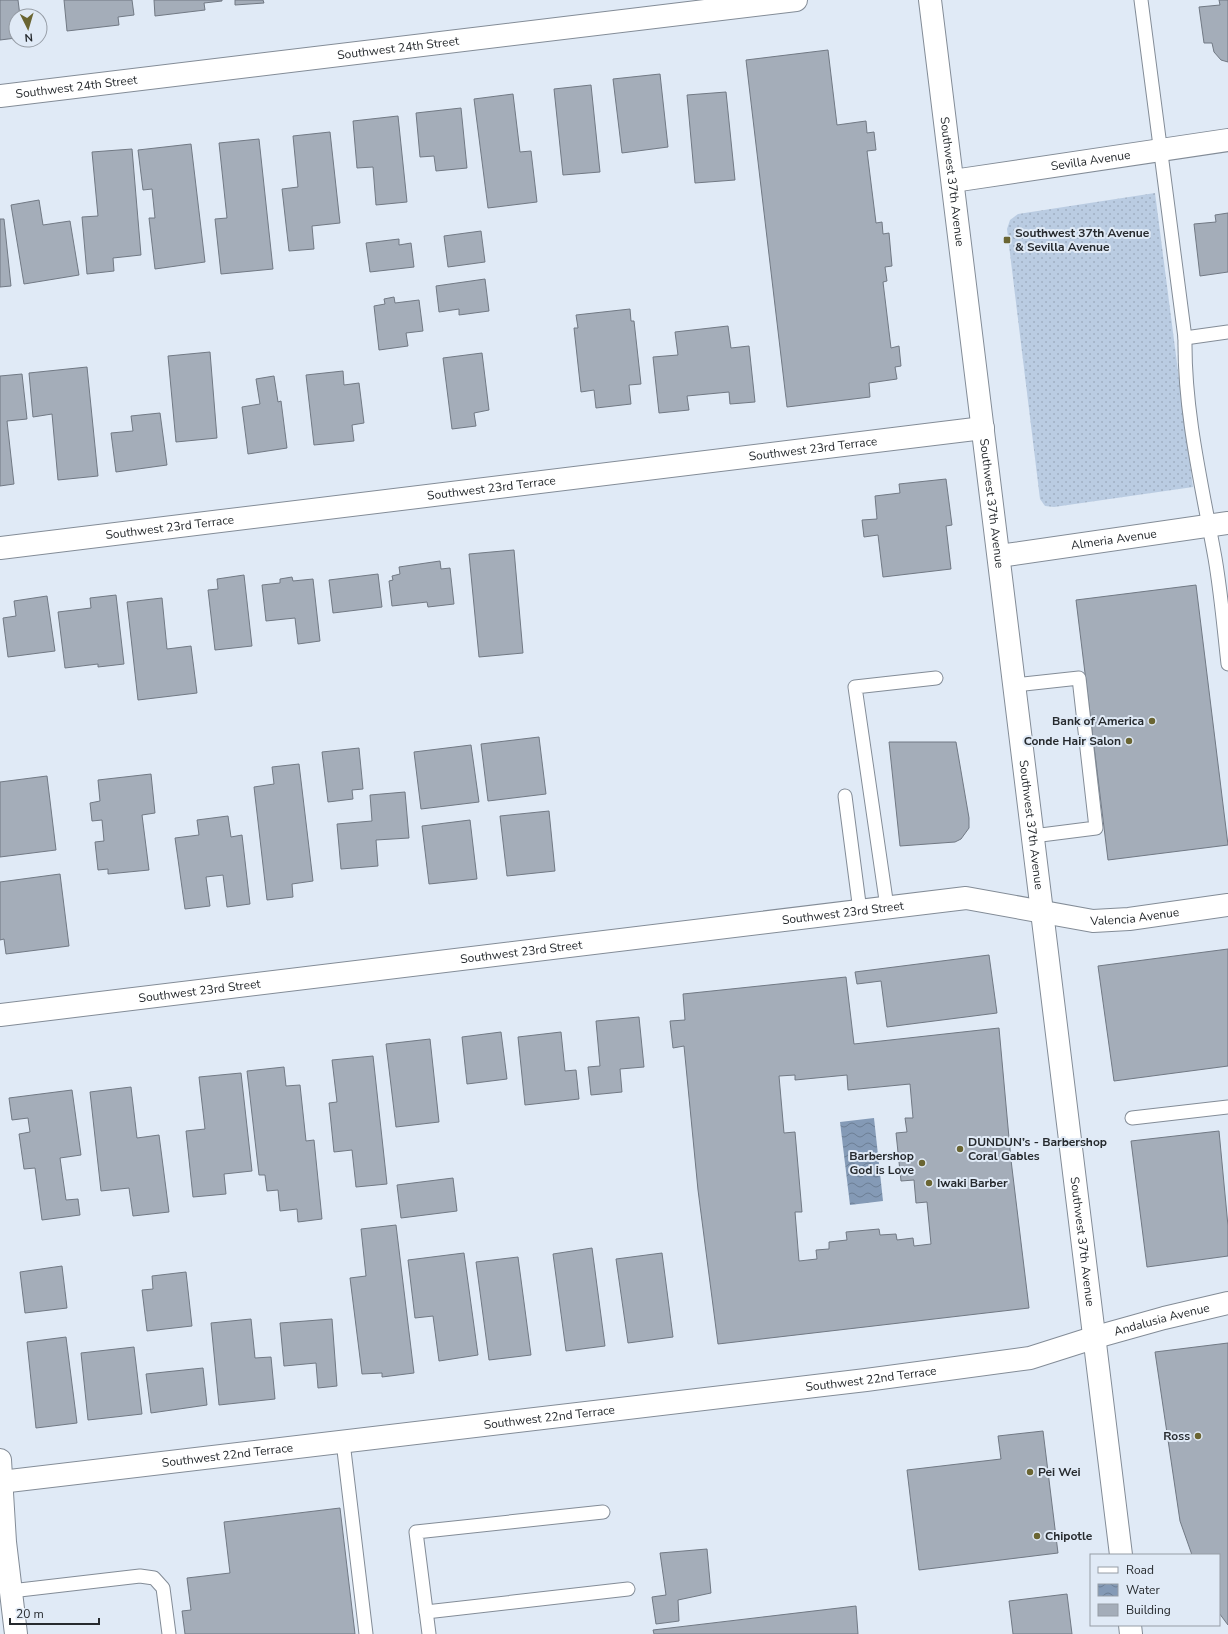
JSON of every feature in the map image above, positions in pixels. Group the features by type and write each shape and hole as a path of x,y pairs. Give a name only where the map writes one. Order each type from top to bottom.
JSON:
{"street":[{"name":"Southwest 24th Street","path":"0,96 796,0"},
{"name":"Southwest 37th Avenue","path":"930,0 1096,1337 1121,1554"},
{"name":"Sevilla Avenue","path":"953,181 1228,140"},
{"name":"Southwest 23rd Terrace","path":"0,548 983,428"},
{"name":"Almeria Avenue","path":"999,556 1218,524"},
{"name":"Southwest 23rd Street","path":"0,1015 966,898 1042,911"},
{"name":"Valencia Avenue","path":"1042,911 1093,921 1228,905"},
{"name":"Andalusia Avenue","path":"1096,1337 1164,1318 1228,1303"},
{"name":"Southwest 22nd Terrace","path":"1,1481 344,1442 1030,1358 1096,1337"},
{"path":"0,1460 5,1542 16,1634"}],"lane":[{"path":"1141,0 1185,338 1186,372 1201,491 1218,524 1215,559 1228,664"},
{"path":"1185,338 1228,332"},
{"path":"887,907 855,687 936,678"},
{"path":"1015,685 1078,678 1080,686 1096,828 1033,836"},
{"path":"845,796 860,910"},
{"path":"1132,1118 1228,1107"},
{"path":"344,1442 366,1634"},
{"path":"429,1634 416,1532 603,1512"},
{"path":"11,1591 140,1576 154,1578 163,1588 169,1634"},
{"path":"426,1612 628,1589"}],"shaded area":[{"path":"1155,193 1193,487 1054,507 1045,506 1040,499 1007,229 1010,220 1018,214"}],"water":[{"path":"874,1118 883,1201 850,1205 840,1122"}],"building":[{"path":"0,0 18,0 19,8 8,8 8,39 0,40"},
{"path":"64,0 132,0 134,15 118,17 119,25 67,31"},
{"path":"154,0 222,1 204,3 205,10 155,16"},
{"path":"235,0 263,0 264,3 235,5"},
{"path":"1219,0 1228,0 1228,62 1221,60 1214,52 1212,43 1204,43 1199,7 1220,5"},
{"path":"828,50 837,125 866,121 867,133 874,132 876,150 867,151 876,223 882,222 883,234 889,233 892,266 885,267 887,281 883,282 891,348 899,346 901,366 895,367 897,379 869,383 870,397 787,407 746,60"},
{"path":"660,74 668,147 622,153 613,79"},
{"path":"591,85 600,172 563,175 554,89"},
{"path":"726,92 735,180 695,183 687,95"},
{"path":"513,94 520,152 531,151 537,202 488,208 474,99"},
{"path":"461,108 467,168 436,171 434,156 420,157 416,113"},
{"path":"398,116 407,202 376,205 373,167 357,168 353,121"},
{"path":"330,132 340,223 312,226 314,249 289,251 282,189 298,187 293,136"},
{"path":"259,139 273,269 221,274 215,219 227,218 219,143"},
{"path":"191,144 205,262 155,269 149,218 155,218 152,189 143,190 138,150"},
{"path":"132,149 141,255 113,258 114,271 87,274 82,217 98,216 92,152"},
{"path":"39,200 43,225 70,221 79,275 24,284 11,205"},
{"path":"1228,213 1228,272 1200,276 1194,224 1216,222 1215,215"},
{"path":"0,219 4,219 11,286 0,287"},
{"path":"481,231 485,262 448,267 444,236"},
{"path":"399,239 399,245 411,243 414,267 370,272 366,243"},
{"path":"485,279 489,311 459,315 459,309 439,312 436,286"},
{"path":"394,297 395,303 419,300 423,331 406,333 408,346 379,350 374,306 385,304 384,299"},
{"path":"630,309 631,321 634,321 641,384 629,385 631,404 596,408 594,390 581,392 574,328 578,328 576,315"},
{"path":"728,326 731,348 749,346 755,402 730,404 729,392 687,396 689,410 659,413 653,357 678,355 675,332"},
{"path":"210,352 217,438 176,442 168,356"},
{"path":"482,353 489,410 474,413 476,426 452,429 443,358"},
{"path":"87,367 98,476 58,480 52,414 33,417 29,373"},
{"path":"343,371 344,385 359,383 364,423 352,425 354,441 314,445 306,375"},
{"path":"22,374 27,419 7,421 14,484 0,486 0,376"},
{"path":"274,376 278,402 281,401 287,448 248,454 242,407 260,404 256,379"},
{"path":"160,413 167,465 116,472 111,433 133,431 131,416"},
{"path":"946,479 952,525 946,526 951,569 883,577 878,535 864,537 862,520 877,519 875,496 900,493 899,484"},
{"path":"514,550 523,653 479,657 469,554"},
{"path":"440,561 441,569 450,568 454,604 428,607 427,602 392,606 389,581 393,580 392,576 400,574 399,567"},
{"path":"378,574 382,607 333,613 329,580"},
{"path":"244,575 252,646 215,650 208,590 218,589 217,579"},
{"path":"292,577 293,581 313,579 320,641 298,644 295,618 266,621 262,585 280,583 280,579"},
{"name":"Bank of America","path":"1196,585 1228,845 1108,860 1076,600"},
{"path":"116,595 124,664 98,667 98,664 65,668 58,612 91,608 90,598"},
{"path":"47,596 55,651 8,657 3,618 16,616 14,601"},
{"path":"162,598 167,649 191,646 197,693 138,700 127,602"},
{"path":"539,737 546,794 488,801 481,744"},
{"path":"889,742 956,742 969,818 969,828 961,839 955,842 900,846"},
{"path":"471,745 479,802 421,809 414,752"},
{"path":"359,748 363,789 352,790 353,799 328,802 322,752"},
{"path":"299,764 313,881 292,884 293,897 267,900 254,787 274,784 272,767"},
{"path":"151,774 155,813 142,815 149,870 108,874 108,869 98,870 95,842 104,841 102,820 92,821 90,803 100,801 98,780"},
{"path":"47,776 56,850 0,857 0,782"},
{"path":"405,792 409,838 376,840 378,866 341,869 337,824 372,821 370,795"},
{"path":"549,811 555,871 507,876 500,816"},
{"path":"228,816 231,837 242,835 250,904 227,907 223,875 206,877 210,906 185,909 175,838 199,835 197,820"},
{"path":"470,820 477,879 429,884 422,826"},
{"path":"60,874 69,946 6,954 4,939 0,940 0,882"},
{"path":"1228,949 1228,1066 1114,1081 1098,966"},
{"path":"989,955 997,1013 887,1027 881,981 857,984 855,972"},
{"path":"846,977 854,1044 999,1028 1011,1160 1029,1308 718,1344 698,1190 684,1046 673,1048 670,1021 685,1020 683,994","holes":["795,1075 795,1080 847,1075 848,1090 910,1084 913,1118 905,1118 907,1132 896,1133 901,1181 914,1180 916,1203 927,1202 931,1244 914,1246 913,1238 897,1240 896,1234 880,1235 879,1229 846,1232 847,1240 829,1242 829,1249 816,1250 817,1259 799,1261 795,1212 802,1212 795,1132 784,1133 779,1076"]},
{"path":"639,1017 644,1067 620,1069 622,1092 591,1095 588,1067 600,1066 596,1021"},
{"path":"501,1032 507,1079 467,1084 462,1037"},
{"path":"561,1032 565,1071 576,1070 579,1099 525,1105 518,1037"},
{"path":"430,1039 439,1122 396,1127 386,1044"},
{"path":"373,1056 387,1184 356,1187 352,1150 334,1152 329,1103 337,1102 332,1060"},
{"path":"284,1067 286,1086 300,1085 306,1141 314,1140 322,1219 298,1222 297,1209 280,1211 278,1190 267,1191 265,1175 259,1175 247,1071"},
{"path":"241,1073 252,1171 224,1174 226,1194 193,1197 186,1131 205,1129 199,1077"},
{"path":"131,1087 137,1138 159,1135 169,1212 133,1216 129,1188 101,1191 90,1092"},
{"path":"72,1090 81,1155 60,1158 66,1200 78,1199 80,1215 42,1220 35,1168 24,1169 19,1134 30,1132 28,1118 12,1120 9,1098"},
{"path":"1219,1131 1228,1226 1228,1256 1147,1267 1131,1141"},
{"path":"453,1178 457,1211 401,1218 397,1185"},
{"path":"396,1225 414,1373 382,1377 382,1373 362,1374 350,1278 366,1276 361,1229"},
{"path":"592,1248 605,1346 566,1351 553,1254"},
{"path":"464,1253 478,1355 439,1361 433,1316 415,1318 408,1260"},
{"path":"662,1253 673,1337 628,1343 616,1259"},
{"path":"518,1257 531,1355 489,1360 476,1262"},
{"path":"62,1266 67,1308 25,1313 20,1272"},
{"path":"186,1272 192,1326 147,1331 142,1290 153,1289 152,1276"},
{"path":"251,1319 255,1358 271,1357 275,1399 219,1405 211,1323"},
{"path":"332,1319 337,1386 318,1388 316,1363 284,1366 280,1323"},
{"path":"66,1337 77,1423 36,1428 27,1342"},
{"name":"Ross","path":"1228,1343 1228,1625 1220,1614 1220,1554 1192,1554 1180,1521 1155,1352"},
{"path":"134,1347 142,1414 88,1420 81,1353"},
{"path":"203,1368 207,1405 151,1413 146,1374"},
{"path":"1043,1431 1058,1553 919,1570 907,1470 1001,1459 998,1436"},
{"path":"340,1508 355,1634 185,1634 182,1611 191,1610 187,1578 230,1573 224,1522"},
{"path":"707,1549 711,1593 678,1600 679,1621 656,1624 652,1597 666,1595 660,1553"},
{"path":"1067,1594 1072,1634 1013,1634 1009,1601"},
{"path":"856,1606 858,1634 654,1634 653,1630"}],"place":[{"name":"Southwest 37th Avenue & Sevilla Avenue","path":"1007,240"},
{"name":"Bank of America","path":"1152,721"},
{"name":"Conde Hair Salon","path":"1129,741"},
{"name":"DUNDUN’s - Barbershop Coral Gables","path":"960,1149"},
{"name":"Barbershop God is Love","path":"922,1163"},
{"name":"Iwaki Barber","path":"929,1183"},
{"name":"Ross","path":"1198,1436"},
{"name":"Pei Wei","path":"1030,1472"},
{"name":"Chipotle","path":"1037,1536"}]}
